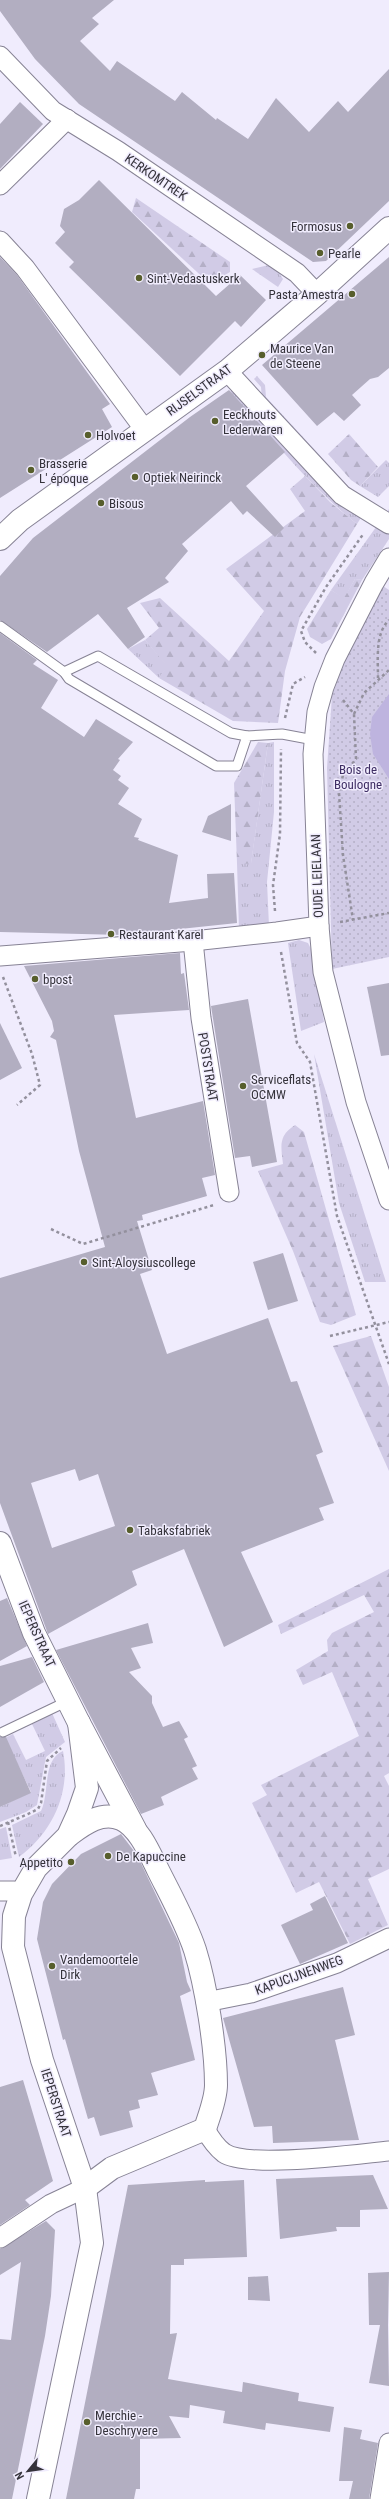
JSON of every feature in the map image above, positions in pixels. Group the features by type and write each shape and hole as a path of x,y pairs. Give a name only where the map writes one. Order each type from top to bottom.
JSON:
{"street":[{"name":"KERKOMTREK","path":"0,56 53,111 297,273 317,294"},
{"path":"0,185 67,119"},
{"name":"RIJSELSTRAAT","path":"0,539 20,520 227,371 317,294 389,228"},
{"path":"0,241 25,268 145,430"},
{"path":"227,371 342,495 382,520"},
{"name":"OUDE LEIELAAN","path":"389,558 374,583 335,659 321,698 314,740 319,926 323,972 356,1102 389,1200"},
{"path":"2,956 193,941 319,926"},
{"name":"POSTSTRAAT","path":"193,941 201,1018 228,1192"},
{"name":"IEPERSTRAAT","path":"0,1543 34,1633 135,1830 155,1864 194,1949 202,1977 216,2086 205,2129"},
{"name":"IEPERSTRAAT","path":"38,2499 92,2243 85,2188 6,1949 14,1916 22,1894 34,1872 68,1836 78,1814 87,1788 79,1723"},
{"path":"68,1836 87,1822 108,1817 122,1819 135,1830"},
{"path":"0,1891 14,1891 22,1894"},
{"name":"KAPUCIJNENWEG","path":"206,2002 250,1993 336,1963 389,1938"},
{"path":"0,2238 51,2204 85,2188 112,2168 205,2129 210,2139 225,2154 252,2161 389,2151"},
{"path":"380,2499 389,2443"}],"lane":[{"path":"0,626 64,672 69,679 216,766 237,766 247,736"},
{"path":"64,672 98,656 231,733 247,736 282,734 314,740"},
{"path":"3,1732 68,1701"}],"path":[{"path":"378,678 380,641 383,626 389,620"},
{"path":"353,920 343,855 340,793 343,775 356,759 354,714 364,693 378,678 389,670"},
{"path":"321,698 342,700 354,714"},
{"path":"319,926 389,913"},
{"path":"277,932 297,1043 310,1062 337,1216 389,1364"},
{"path":"2,956 3,979 32,1054 40,1085 17,1106"},
{"path":"52,1229 83,1244 228,1200 228,1192"},
{"path":"330,1336 375,1324 389,1322"},
{"path":"0,1826 38,1809 41,1803 47,1761 52,1754 69,1744 66,1732 79,1723"},
{"path":"8,1822 17,1860 34,1872"}],"green space":[{"path":"136,198 230,262 230,272 210,284 132,212"},
{"path":"269,265 279,273 283,279 278,287 252,269"},
{"path":"257,376 265,385 266,397 350,488 375,505 347,491 262,399 261,387 254,379"},
{"path":"233,389 362,516 357,524 323,494 291,461 230,392"},
{"path":"349,434 378,467 360,486 351,480 328,454"},
{"path":"386,460 389,463 389,486 378,497 360,486"},
{"path":"305,476 330,502 357,524 300,617 285,671 278,723 233,721 159,678 167,666 145,640 159,628 140,603 160,598 229,661 264,611 226,569 305,511 290,489"},
{"path":"389,509 389,539 362,580 355,579 344,599 331,590"},
{"path":"355,579 362,580 331,639 322,644 310,637 307,629 331,590 344,598"},
{"name":"Bois de Boulogne","path":"380,584 389,590 389,957 332,969 327,768 332,696 341,670"},
{"path":"145,640 168,666 159,678 128,649"},
{"path":"258,742 268,743 251,864 237,863 234,783"},
{"path":"274,742 274,812 267,882 269,926 239,930 237,863 251,863 268,743"},
{"path":"299,940 308,943 313,953 324,1022 301,1031 288,943"},
{"path":"314,1054 386,1282 365,1282 339,1203"},
{"path":"295,1125 304,1132 356,1315 331,1325 320,1322 293,1251 258,1171 283,1164 281,1147 283,1137"},
{"path":"371,1336 389,1387 389,1471 333,1346"},
{"path":"389,1569 389,1773 384,1776 389,1786 389,1869 368,1879 388,1925 350,1944 319,1882 296,1893 252,1803 267,1795 261,1785 359,1736 332,1672 303,1685 296,1670 328,1651 327,1640 332,1633 374,1612 364,1595 281,1634 278,1625"},
{"path":"52,1713 65,1742 46,1757 37,1805 26,1812 0,1822 0,1807 31,1792 5,1738 13,1734 26,1760 45,1751 32,1724"},
{"path":"63,1751 65,1766 64,1781 62,1796 57,1810 41,1836 19,1857 12,1825 41,1811 44,1803 49,1769 56,1755"},
{"path":"6,1827 12,1858 0,1860 0,1829"}],"shaded area":[{"path":"389,694 389,779 373,754 370,734 372,717"}],"building":[{"path":"0,0 114,0 92,18 99,24 80,41 110,71 117,61 175,101 182,92 216,120 217,118 248,139 276,98 309,132 338,101 348,112 389,69 389,201 326,261 313,262 79,104 35,59 0,11"},
{"path":"20,102 43,124 0,169 0,124"},
{"name":"Sint-Vedastuskerk","path":"99,180 216,296 240,275 266,300 241,327 235,321 180,376 69,267 74,262 55,243 65,232 60,226 64,209 79,200"},
{"path":"0,257 17,275 110,404 102,409 112,427 0,498"},
{"path":"389,257 389,368 378,377 370,379 352,395 361,405 344,421 334,412 317,426 262,365"},
{"path":"229,390 285,452 246,486 284,528 275,537 247,511 243,515 231,501 182,544 188,551 165,578 169,582 127,608 145,637 128,649 98,614 47,652 0,620 0,576 33,538 190,417"},
{"path":"0,633 37,660 33,664 58,680 41,708 84,737 96,719 133,742 118,759 120,760 113,770 121,776 118,780 129,788 118,804 142,819 134,837 139,838 138,840 178,855 169,903 208,898 207,874 234,873 237,923 123,935 0,932"},
{"path":"231,804 231,841 202,832 208,816"},
{"path":"180,953 181,974 184,973 189,1010 114,1015 136,1118 203,1101 215,1175 202,1178 207,1196 142,1215 143,1220 137,1221 152,1270 140,1274 167,1354 268,1318 291,1382 297,1381 323,1452 316,1455 334,1503 319,1508 324,1520 241,1552 273,1622 224,1647 184,1549 132,1571 137,1585 48,1634 0,1503 0,1278 105,1247 79,1151 56,1040 50,1037 54,1031 52,1021 24,966","holes":["75,1469 79,1481 98,1474 115,1526 52,1548 31,1483"]},
{"path":"389,983 389,1055 381,1056 367,987"},
{"name":"Serviceflats OCMW","path":"248,999 277,1162 252,1167 250,1156 235,1158 211,1006"},
{"path":"0,1023 22,1068 0,1080"},
{"path":"283,1253 298,1301 268,1310 253,1262"},
{"path":"7,1598 27,1646 0,1661 0,1601"},
{"path":"148,1623 153,1643 131,1648 141,1668 129,1672 152,1696 152,1703 163,1727 179,1721 188,1737 184,1739 197,1766 192,1768 198,1779 161,1797 164,1805 141,1814 56,1650"},
{"path":"32,1657 44,1682 0,1707 0,1666"},
{"path":"0,1737 6,1737 31,1793 0,1807"},
{"path":"121,1834 137,1855 179,1943 187,1982 191,1991 180,1996 195,2060 151,2073 158,2095 138,2100 140,2108 129,2111 133,2127 100,2136 94,2117 88,2119 65,2039 63,2040 37,1939 43,1902 52,1884 81,1854"},
{"path":"325,1896 348,1943 300,1964 281,1925 313,1910 310,1904"},
{"path":"343,1987 355,2035 335,2040 359,2140 273,2143 272,2126 254,2127 223,2018"},
{"path":"23,2080 53,2181 25,2200 30,2205 0,2225 0,2087"},
{"path":"373,2175 388,2209 360,2210 360,2227 336,2227 337,2231 280,2239 276,2179"},
{"path":"205,2180 205,2182 244,2180 247,2257 184,2259 184,2265 171,2265 170,2334 177,2333 168,2379 242,2392 243,2382 299,2393 298,2401 334,2407 330,2432 266,2423 265,2430 223,2423 225,2411 190,2405 189,2418 169,2416 181,2438 140,2439 140,2489 136,2489 134,2499 66,2499 128,2185"},
{"path":"46,2221 55,2230 51,2296 45,2336 12,2499 0,2499 0,2339 11,2340 21,2262 0,2275 0,2249"},
{"path":"389,2272 389,2386 369,2383 380,2325 369,2325 368,2273"},
{"path":"268,2276 270,2301 248,2300 248,2277"},
{"path":"344,2427 362,2430 360,2439 378,2443 369,2499 349,2499 353,2481 339,2481"}],"place":[{"name":"Formosus","path":"350,226"},
{"name":"Pearle","path":"320,253"},
{"name":"Sint-Vedastuskerk","path":"139,278"},
{"name":"Pasta Amestra","path":"352,294"},
{"name":"Maurice Van de Steene","path":"262,355"},
{"name":"Eeckhouts Lederwaren","path":"215,421"},
{"name":"Holvoet","path":"88,435"},
{"name":"Brasserie L' époque","path":"31,470"},
{"name":"Optiek Neirinck","path":"135,477"},
{"name":"Bisous","path":"101,503"},
{"name":"Restaurant Karel","path":"111,934"},
{"name":"bpost","path":"35,979"},
{"name":"Serviceflats OCMW","path":"243,1086"},
{"name":"Sint-Aloysiuscollege","path":"84,1262"},
{"name":"Tabaksfabriek","path":"130,1530"},
{"name":"De Kapuccine","path":"108,1856"},
{"name":"Appetito","path":"71,1862"},
{"name":"Vandemoortele Dirk","path":"52,1966"},
{"name":"Merchie - Deschryvere","path":"87,2422"}]}
